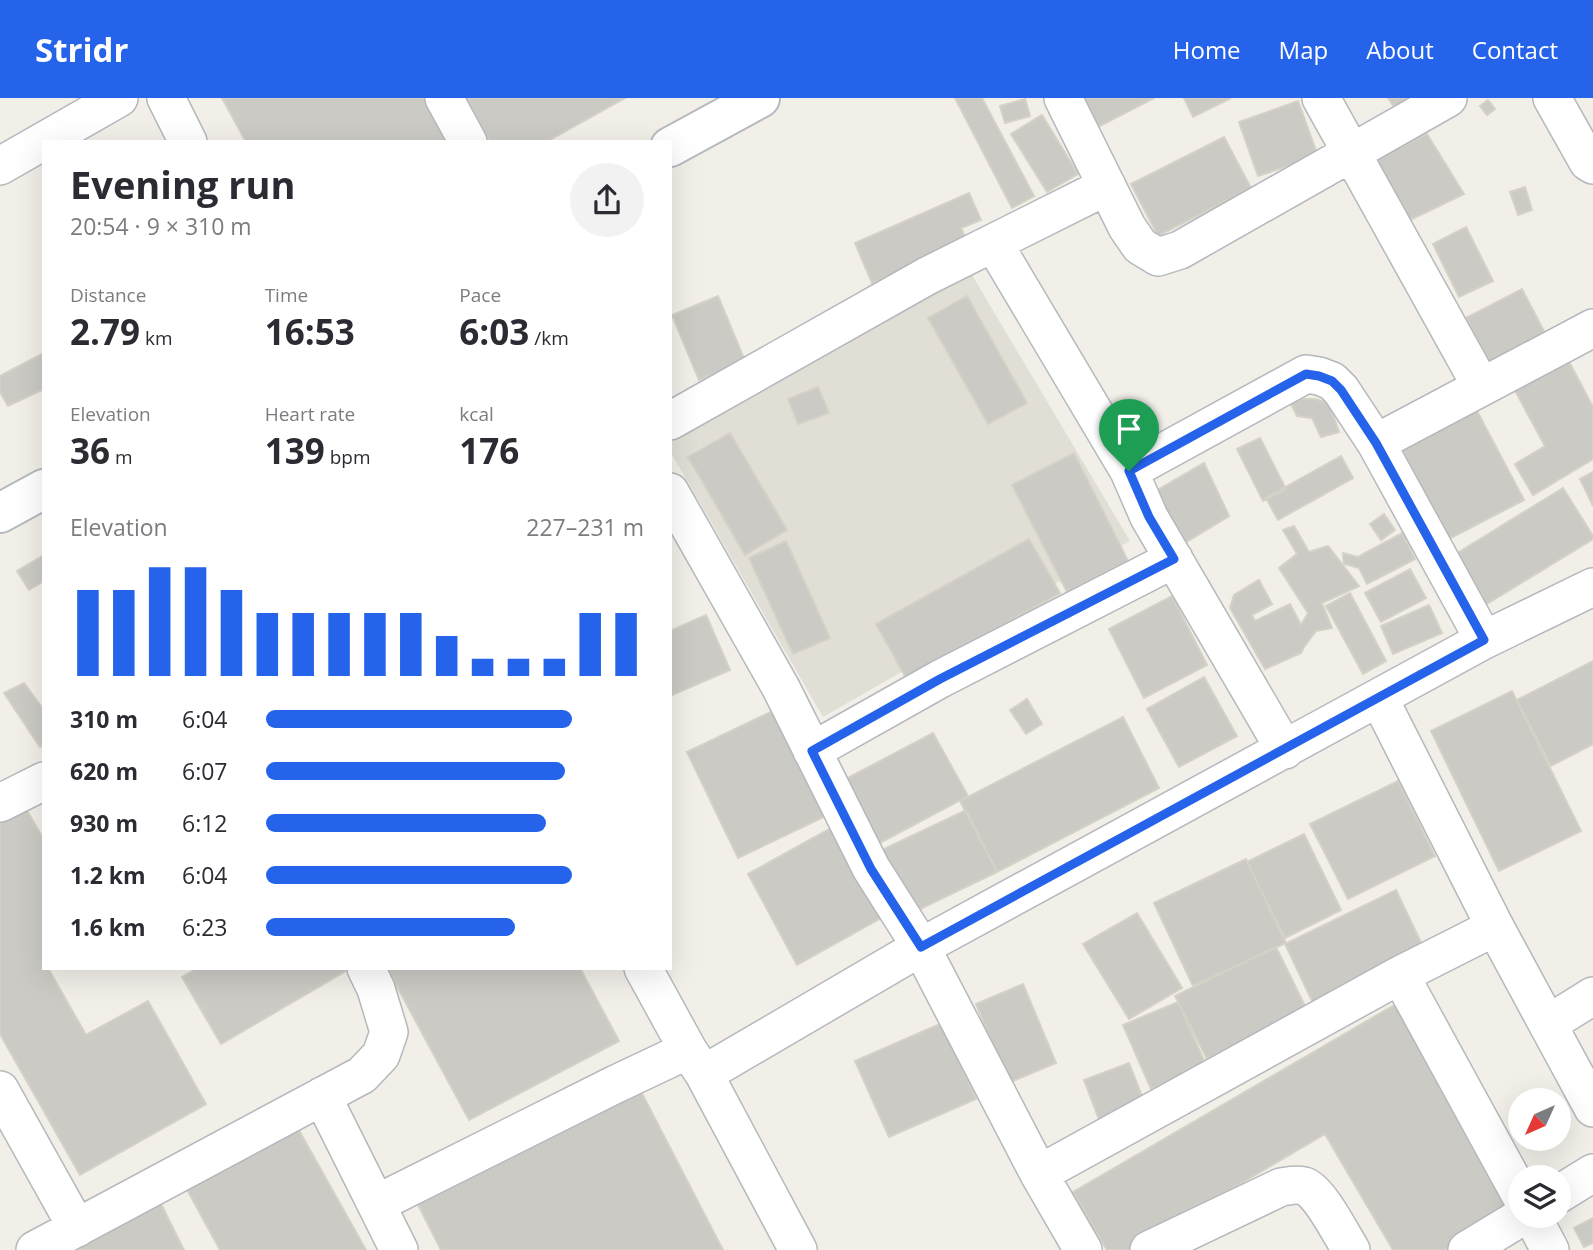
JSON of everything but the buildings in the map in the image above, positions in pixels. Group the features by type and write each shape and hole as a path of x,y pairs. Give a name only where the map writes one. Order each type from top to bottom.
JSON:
{"main road":[{"path":"672,146 760,98"},
{"path":"0,513 42,490"}],"street":[{"path":"46,140 119,98"},
{"path":"166,98 187,140"},
{"path":"444,98 467,140"},
{"path":"1063,98 1127,227 1140,246 1158,257 1180,250 1448,98"},
{"path":"1321,98 1481,386"},
{"path":"1552,98 1588,162 1593,165"},
{"path":"0,166 42,142"},
{"path":"672,420 915,282 1107,186"},
{"path":"994,244 1129,471 1149,517 1285,750"},
{"path":"1376,443 1593,328"},
{"path":"1129,471 1306,374 1332,381 1341,390 1376,443 1484,640"},
{"path":"672,496 781,688 871,869 921,947 1039,1174 1083,1250"},
{"path":"812,751 940,679 1174,559"},
{"path":"376,1204 593,1096 696,1062 921,947 1484,640 1593,587"},
{"path":"1378,698 1495,926 1593,1108"},
{"path":"0,803 42,782"},
{"path":"1039,1174 1400,975 1495,926"},
{"path":"35,1250 362,1076 381,1055 389,1032 376,989 367,970"},
{"path":"644,970 696,1062 791,1248"},
{"path":"1400,975 1508,1172"},
{"path":"1548,1024 1593,996"},
{"path":"0,1090 77,1228"},
{"path":"323,1096 399,1250"},
{"path":"1571,1187 1593,1173"},
{"path":"1149,1250 1281,1187 1305,1186 1316,1194 1351,1250"},
{"path":"1467,1250 1508,1225"},
{"path":"1538,1228 1550,1250"}],"shaded area":[{"path":"966,265 1130,541 823,717 672,454 672,435"}],"route":[{"path":"1306,374 1332,381 1341,390 1376,443 1484,640 921,947 871,869 812,751 940,679 1174,559 1149,517 1129,471 1306,374"}]}
